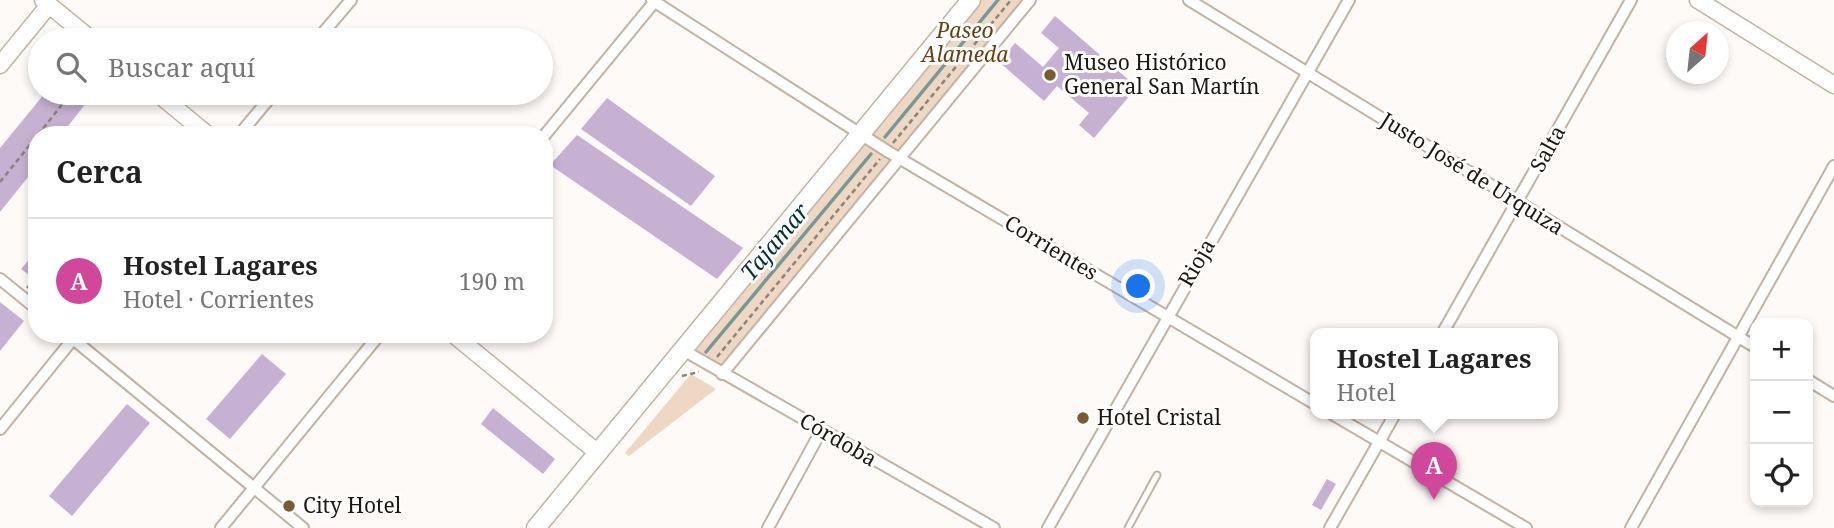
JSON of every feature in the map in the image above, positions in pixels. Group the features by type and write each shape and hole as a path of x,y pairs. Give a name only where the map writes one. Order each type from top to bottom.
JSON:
{"main road":[{"path":"536,528 971,0"},
{"path":"1698,0 1834,85"},
{"path":"28,28 48,2 78,28"},
{"path":"0,65 28,28"},
{"path":"172,105 197,126"},
{"path":"464,343 598,453"}],"street":[{"path":"327,28 351,0"},
{"path":"722,374 1030,0"},
{"name":"Justo José de Urquiza","path":"1189,0 1750,344"},
{"name":"Rioja","path":"1048,528 1166,316 1349,0"},
{"name":"Salta","path":"1445,328 1631,0"},
{"path":"552,126 654,1"},
{"name":"Corrientes","path":"654,1 860,135 1310,401"},
{"path":"246,126 264,105"},
{"path":"1631,528 1834,166"},
{"path":"0,279 28,302"},
{"path":"0,429 68,343"},
{"path":"81,343 303,528"},
{"path":"221,528 373,343"},
{"name":"Córdoba","path":"683,350 993,528"},
{"path":"1810,381 1834,396"},
{"path":"1340,419 1526,528"},
{"path":"1330,528 1392,419"},
{"path":"768,528 821,431"}],"lane":[{"path":"1128,528 1157,475"}],"path":[{"path":"709,366 1012,0"},
{"path":"44,126 61,105"},
{"path":"0,182 28,146"}],"green space":[{"name":"Paseo Alameda","path":"971,0 1030,0 722,374 683,350"},
{"path":"691,374 716,389 629,456 625,453"}],"building":[{"path":"1055,16 1137,87 1094,138 1079,125 1089,113 1057,86 1044,101 999,62 1015,43 1043,67 1059,48 1041,33"},
{"path":"607,98 715,176 691,206 581,129"},
{"path":"35,105 85,105 68,126 28,126 28,177 0,212 0,148"},
{"path":"577,135 743,248 717,279 553,167 553,162"},
{"path":"28,261 28,274 21,269"},
{"path":"0,302 24,321 0,351"},
{"path":"262,354 286,374 230,439 206,419"},
{"path":"127,404 150,423 72,516 49,496"},
{"path":"493,408 555,459 543,474 481,424"},
{"path":"1327,479 1336,484 1321,510 1312,505"}],"waterway":[{"name":"Tajamar","path":"885,137 998,0"},
{"name":"Tajamar","path":"706,352 871,154"}],"place":[{"name":"Museo Histórico General San Martín","path":"1050,75"},
{"name":"Hotel Cristal","path":"1083,418"},
{"name":"Hostel Lagares","path":"1434,500"},
{"name":"City Hotel","path":"289,506"}]}
